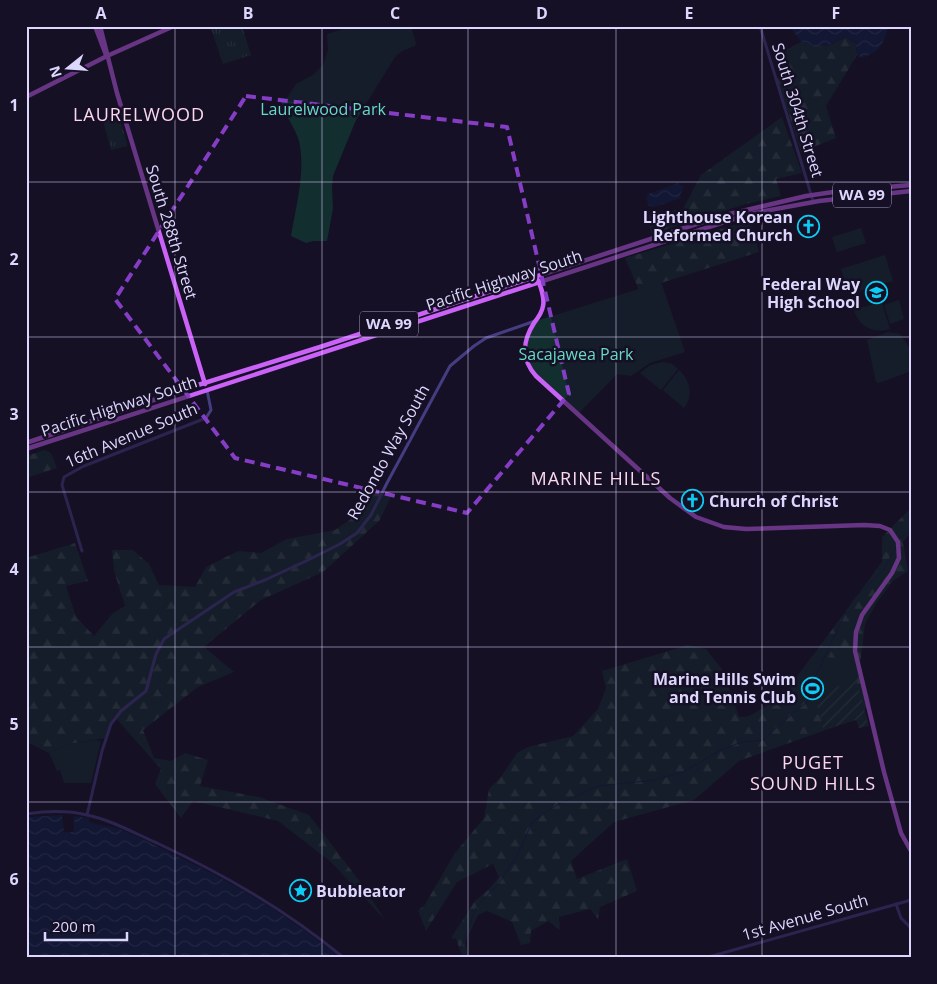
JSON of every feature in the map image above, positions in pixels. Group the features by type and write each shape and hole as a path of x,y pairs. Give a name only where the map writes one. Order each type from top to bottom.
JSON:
{"main road":[{"name":"South 288th Street","path":"95,26 107,56"},
{"name":"South 288th Street","path":"100,26 107,56 207,390"},
{"path":"26,97 107,56 174,26"},
{"name":"Pacific Highway South","path":"26,443 205,383 742,210 811,195 868,188 911,186"},
{"name":"Pacific Highway South","path":"26,449 749,214 813,202 911,191"},
{"path":"602,261 621,252 623,248"},
{"path":"537,276 544,303 542,311 526,337 524,348 526,361 532,372 670,498 696,517 724,527 746,530 864,525 885,528 893,534 900,547 899,558 892,573 862,615 856,632 855,651 884,772 901,833 911,851"},
{"path":"380,334 381,330 416,316"},
{"path":"338,347 370,334 372,330"}],"street":[{"name":"South 304th Street","path":"760,26 813,202"},
{"name":"Redondo Way South","path":"87,815 102,751 111,724 120,711 146,691 156,654 164,639 234,592 314,558 357,534 371,516 450,366 486,338 536,321"},
{"name":"South 288th Street","path":"207,390 211,406 209,415"},
{"name":"16th Avenue South","path":"82,551 62,485 63,479 84,466 209,415"},
{"path":"26,814 60,811 87,815 117,824 233,880 273,904 318,936 344,958"},
{"name":"1st Avenue South","path":"705,958 911,900"},
{"path":"896,904 901,918 911,928"}],"highlighted area":[{"path":"246,96 507,127 569,394 467,513 235,458 115,299"}],"green space":[{"path":"210,26 242,26 251,55 223,64"},
{"name":"Laurelwood Park","path":"353,26 411,26 416,44 395,57 356,120 333,176 333,208 327,241 306,243 291,236 300,188 301,152 297,136 281,102 287,100 296,84 313,75 323,65 328,50 327,34"},
{"path":"846,37 856,44 857,55 826,106 836,138 801,152 777,78 789,74 782,52 801,42 822,46 830,45"},
{"path":"118,112 127,146 111,150 102,117"},
{"path":"782,117 802,173 776,179 781,196 746,204 652,234 645,215 683,209 701,175"},
{"path":"750,220 759,252 639,290 625,258"},
{"path":"861,228 866,243 837,252 832,237"},
{"path":"885,255 893,281 849,294 841,269"},
{"name":"Sacajawea Park","path":"661,282 685,352 650,363 631,376 617,374 578,414 532,372 524,348 536,321"},
{"path":"899,300 904,319 890,324 884,305"},
{"path":"882,303 890,329 872,330 859,321 854,310"},
{"path":"888,332 900,334 911,350 911,371 879,383 876,382 867,340"},
{"path":"663,362 672,364 678,369 661,390 640,373 650,365"},
{"path":"679,370 688,383 690,393 684,408 663,390"},
{"path":"45,450 51,453 57,468 26,478 26,456"},
{"path":"376,491 391,497 379,521 323,572 261,600 204,647 234,672 198,687 143,730 154,758 171,761 185,753 208,760 200,786 259,797 309,815 361,883 385,920 331,862 278,821 193,801 181,818 155,784 161,769 114,716 105,738 70,744 49,753 31,744 26,745 26,558 75,543 88,581 66,586 76,617 94,636 113,613 125,606 114,571 112,550 133,550 149,564 159,585 195,587 206,567 238,551 261,553 287,539 335,530 357,515"},
{"path":"911,508 911,532 903,542 908,571 893,581 877,602 865,624 860,665 871,704 859,713 856,719 739,761 694,800 614,822 571,861 577,879 627,859 637,891 600,907 598,919 590,909 559,917 560,930 548,921 531,931 530,943 521,945 512,922 487,911 478,915 465,942 469,958 463,958 456,939 451,938 475,901 499,877 493,864 457,882 426,931 418,910 424,906 455,853 484,818 489,789 501,777 517,753 528,747 573,736 598,709 606,688 602,671 688,645 706,649 724,672 739,717 749,716 783,696 882,562 882,537"},
{"name":"Marine Hills Swim and Tennis Club","path":"812,656 849,659 856,680 787,705 783,696"},
{"path":"856,680 869,726 859,728 856,720 824,730 814,695"},
{"path":"101,741 91,783 64,783 60,770 57,771 49,753 70,744"}],"water":[{"path":"787,26 888,26 883,42 877,50 862,58 857,55 856,44 847,38 827,46 811,45 801,42 791,28"},
{"path":"678,183 684,187 680,195 681,198 654,207 649,206 646,198 648,194"},
{"path":"62,815 64,832 74,832 74,816 89,818 89,822 126,832 197,866 240,889 282,915 340,958 26,958 26,817"}],"waterway":[{"path":"901,537 911,530"},
{"path":"850,605 884,569 896,547"},
{"path":"460,951 476,908 499,883 518,854 532,822 557,805 598,786 655,780 683,772 723,749 742,742 763,740 807,702 815,677 846,612"}],"place":[{"name":"Lighthouse Korean Reformed Church","path":"809,226"},
{"name":"Federal Way High School","path":"876,293"},
{"name":"Church of Christ","path":"693,501"},
{"name":"Marine Hills Swim and Tennis Club","path":"812,688"},
{"name":"Bubbleator","path":"300,891"}],"district":[{"name":"LAURELWOOD","path":"139,115"},
{"name":"MARINE HILLS","path":"596,479"},
{"name":"PUGET SOUND HILLS","path":"813,773"}]}
